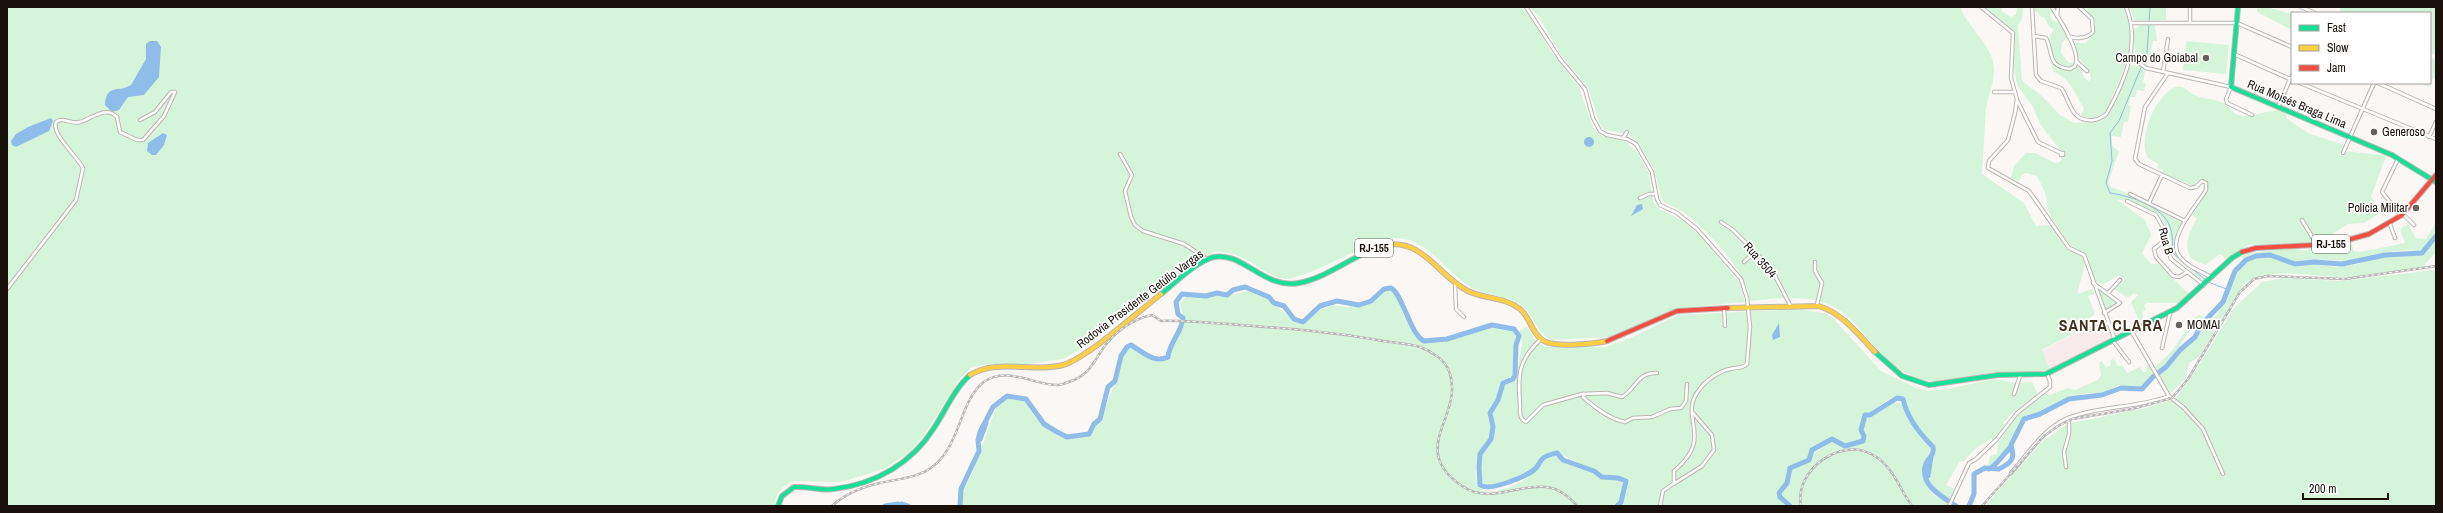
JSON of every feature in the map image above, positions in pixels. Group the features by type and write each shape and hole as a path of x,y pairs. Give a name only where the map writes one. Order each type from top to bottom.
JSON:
{"main road":[{"path":"2231,87 2238,7"},
{"name":"Rua Moisés Braga Lima","path":"2231,87 2398,158 2434,181"},
{"name":"RJ-155","path":"1541,339 1554,343 1607,341 1673,312 1687,309 1817,305 1833,311 1888,365 1915,381 1942,385 1997,375 2020,376 2046,374 2170,312 2205,285 2232,258 2247,249 2349,242 2364,237 2389,224 2402,215 2434,181 2436,175"},
{"name":"Rodovia Presidente Getúlio Vargas","path":"778,506 783,495 793,487 801,486 834,489 886,474 899,467 919,450 970,375 988,369 1050,368 1073,362 1197,266 1207,259 1219,256 1228,258 1272,281 1290,284 1310,278 1378,247 1403,245 1424,254 1455,282 1473,293 1518,308 1541,339"}],"street":[{"path":"1526,7 1560,59 1585,89 1593,118 1600,131 1607,135 1623,138 1633,142 1639,148 1652,172 1656,194 1660,205 1677,213 1697,229 1738,275 1744,287 1748,307 1750,334 1747,364 1725,370 1707,382 1697,392 1693,410 1694,447 1685,462 1674,471 1674,483"},
{"path":"1981,7 2013,33 2011,78 2021,110 2039,143 2061,154"},
{"path":"2032,7 2036,77 2041,81 2061,88 2069,106 2085,120 2101,118 2108,113 2131,57 2132,27 2126,7"},
{"path":"2052,7 2068,35 2077,61 2087,71"},
{"path":"2057,17 2058,7"},
{"path":"2068,35 2078,38 2090,35 2094,26 2090,17 2079,7"},
{"path":"2190,7 2190,23"},
{"path":"2301,7 2313,12"},
{"path":"2131,23 2237,23 2291,47"},
{"path":"2034,36 2046,38 2051,57 2060,66 2072,68 2077,61"},
{"path":"2073,47 2075,40 2078,38"},
{"path":"2163,72 2168,38"},
{"path":"2234,54 2291,79 2278,107"},
{"name":"Rua Moisés Braga Lima","path":"2131,57 2146,68 2231,87"},
{"path":"2168,73 2145,107 2135,156 2138,164 2190,188 2196,188 2202,181 2207,184 2206,192 2185,221 2177,240 2178,254 2192,266 2212,278"},
{"path":"2302,84 2362,110 2436,139"},
{"path":"2343,153 2374,84"},
{"path":"2380,84 2436,109"},
{"path":"2231,87 2226,99 2227,103 2252,115"},
{"path":"7,289 77,198 83,168 75,155 55,131 57,120 78,123 99,113 109,112 117,117 120,132 137,140 143,140 164,116 175,92 171,92 155,112 140,120"},
{"path":"1994,92 2015,92"},
{"path":"2016,97 2016,110 2009,138 1989,161 1989,170 2030,192 2069,248 2085,256 2114,341 2129,362"},
{"path":"2016,110 2021,110"},
{"path":"2429,137 2436,122"},
{"path":"1623,138 1627,132"},
{"path":"1120,154 1132,175 1125,191 1131,217 1135,225 1144,231 1179,241 1207,259"},
{"path":"2398,158 2382,192 2402,215 2414,225"},
{"path":"2149,203 2162,175"},
{"path":"1640,198 1649,194 1656,194"},
{"path":"2130,194 2185,221"},
{"name":"Rua B","path":"2127,200 2156,215 2166,233 2165,240 2171,259 2205,285"},
{"path":"2302,220 2317,245"},
{"name":"Rua 3504","path":"1721,222 1733,230 1775,274 1790,305"},
{"path":"2389,224 2395,238"},
{"path":"2165,240 2154,249 2155,255 2173,276 2179,277 2187,272"},
{"path":"1744,262 1755,252"},
{"path":"1197,266 1198,254"},
{"path":"1815,262 1815,271 1822,283 1817,305"},
{"path":"2108,293 2120,280"},
{"path":"1455,282 1456,309 1464,317"},
{"path":"2093,283 2108,293 2120,304 2104,313"},
{"path":"1724,307 1725,326"},
{"path":"2162,348 2170,312"},
{"path":"2089,330 2108,323"},
{"path":"2132,332 2169,396 2199,424 2223,474"},
{"path":"1541,339 1533,346 1517,378 1521,419 1528,421 1547,404 1586,394 1607,393 1622,397 1628,393 1636,381 1649,374 1657,373"},
{"path":"1949,506 1969,463 1976,459 1997,439 2017,413 2050,387 2050,381 2046,374"},
{"path":"2014,394 2020,376"},
{"path":"1586,394 1583,397 1611,417 1627,422 1633,418 1652,417 1670,409 1681,408 1686,398 1687,384"},
{"path":"2011,473 2051,429 2069,418 2126,407 2169,396"},
{"path":"1660,506 1663,491 1702,466 1714,450 1712,435 1696,418 1693,410"},
{"path":"2066,467 2064,452 2069,434 2069,418"}],"shaded area":[{"path":"2267,85 2274,88 2269,100 2262,97"},
{"path":"2106,324 2113,340 2051,370 2042,351 2078,331 2086,333"}],"green space":[{"path":"7,7 1521,7 1529,14 1550,50 1579,87 1593,128 1602,136 1625,141 1637,152 1648,171 1654,203 1658,208 1683,221 1700,236 1740,283 1745,302 1678,308 1612,337 1552,340 1542,333 1527,311 1518,303 1508,298 1474,289 1454,274 1435,256 1413,242 1401,239 1387,239 1379,241 1332,263 1289,279 1280,278 1271,274 1236,255 1225,252 1213,252 1163,286 1085,347 1063,359 1022,365 990,364 972,367 961,377 924,435 910,452 884,469 841,482 794,481 780,490 774,506 7,506"},
{"path":"1530,7 1961,7 1962,12 1987,47 1991,55 1994,68 1993,80 1986,110 1982,174 2024,203 2036,226 2052,225 2066,249 2083,257 2085,264 2077,294 2093,289 2094,294 2088,296 2095,314 2081,325 2086,332 2077,331 2042,350 2050,369 2044,371 1986,373 1952,381 1930,381 1917,378 1895,366 1846,315 1824,303 1800,298 1750,301 1742,277 1726,253 1686,214 1662,200 1654,169 1638,143 1629,135 1606,130 1601,127 1588,88 1561,55 1540,19"},
{"path":"1984,7 2002,7 2001,11 2011,17 2016,14 2018,7 2023,7 2022,18 2018,26 2022,81 2043,97 2060,115 2074,123 2092,122 2105,118 2130,66 2137,64 2145,70 2143,83 2146,84 2144,91 2137,90 2135,97 2131,97 2128,106 2131,106 2128,122 2124,122 2121,137 2112,136 2112,146 2119,151 2108,183 2111,187 2125,192 2182,223 2175,243 2177,256 2188,267 2205,279 2204,282 2174,256 2168,233 2160,215 2128,200 2117,200 2145,220 2151,235 2142,253 2151,264 2158,264 2189,294 2180,303 2147,303 2144,305 2146,310 2142,312 2144,320 2139,321 2131,302 2138,295 2134,293 2128,298 2114,289 2124,280 2119,275 2104,284 2094,282 2086,255 2071,247 2052,219 2048,210 2045,192 2037,176 2026,173 2022,175 2019,181 2011,178 2014,166 2026,153 2035,153 2055,163 2060,162 2064,155 2040,124 2033,107 2017,85 2014,68 2015,35 2012,30"},
{"path":"2034,7 2049,7 2053,13 2050,14 2052,20 2059,23 2067,37 2062,43 2061,53 2069,63 2075,62 2074,65 2067,67 2054,60 2049,37 2054,30 2049,26 2044,17 2039,16 2038,12 2034,11"},
{"path":"2088,7 2125,7 2131,34 2127,60 2107,110 2099,117 2095,118 2081,116 2084,108 2072,87 2065,79 2054,72 2050,62 2068,70 2071,70 2079,65 2084,78 2089,81 2091,79 2088,70 2079,58 2075,49 2076,43 2086,43 2094,33 2095,21 2087,11"},
{"path":"2129,7 2166,7 2166,20 2135,21"},
{"path":"2266,7 2291,14 2291,29 2257,12 2257,9"},
{"path":"2341,7 2436,7 2436,54 2431,54 2431,12 2339,12"},
{"path":"2143,24 2155,24 2157,41 2153,41 2147,67 2142,64 2136,56 2134,45 2134,29"},
{"name":"Campo do Goiabal","path":"2186,41 2229,45 2226,74 2183,70"},
{"path":"2436,58 2436,79 2433,78 2431,82 2431,59"},
{"path":"2422,84 2430,84 2429,87"},
{"path":"2175,87 2183,88 2194,95 2224,103 2238,115 2247,116 2275,111 2276,108 2287,113 2286,118 2308,133 2344,145 2340,155 2344,156 2347,151 2386,156 2371,197 2382,212 2364,223 2348,224 2320,242 2248,245 2228,260 2220,254 2205,265 2192,259 2189,254 2187,244 2192,228 2197,219 2192,215 2207,191 2207,181 2201,180 2193,186 2162,173 2163,170 2157,168 2158,164 2148,158 2145,150 2146,130 2155,108 2161,99"},
{"path":"2436,216 2435,231 2432,240 2427,247 2420,251 2411,250 2384,253 2359,261 2314,260 2297,263 2265,253 2251,256 2238,264 2243,259 2241,256 2264,251 2292,249 2306,251 2312,247 2316,253 2348,250 2348,245 2352,244 2353,251 2360,252 2405,243 2400,229 2408,224 2416,238 2426,239 2435,224"},
{"path":"2436,239 2436,254 2422,266 2403,272 2352,277 2278,274 2265,275 2253,279 2243,285 2199,357 2189,363 2186,378 2170,394 2159,376 2219,312 2237,271 2248,261 2267,256 2292,266 2316,264 2335,267 2359,264 2367,259 2385,256 2423,254"},
{"path":"2436,270 2436,506 1985,506 2041,443 2067,424 2146,408 2175,399 2199,365 2234,308 2262,282 2283,278 2341,281"},
{"path":"2095,284 2120,304 2120,305 2104,313"},
{"path":"1387,289 1394,292 1405,318 1423,341 1432,342 1466,336 1491,327 1509,329 1515,334 1514,371 1511,377 1502,380 1494,405 1488,412 1491,433 1488,441 1478,455 1476,477 1480,488 1489,493 1519,483 1540,465 1551,457 1555,456 1575,467 1592,472 1601,479 1618,478 1625,481 1619,502 1611,506 962,506 962,491 972,474 997,405 1003,399 1010,397 1025,401 1035,417 1057,436 1067,439 1088,436 1103,414 1119,372 1121,357 1128,348 1132,347 1144,356 1158,361 1163,361 1168,358 1177,336 1185,324 1180,304 1186,296 1228,296 1247,291 1267,298 1292,319 1303,324 1320,310 1334,305 1348,307 1369,303 1376,300"},
{"path":"1798,309 1824,313 1832,317 1881,371 1916,388 1929,391 1947,389 1994,379 2015,383 2032,382 2038,394 2011,414 2003,423 2007,426 1994,441 1991,439 1976,448 1963,462 1960,461 1946,485 1954,489 1950,499 1938,493 1930,481 1934,446 1924,437 1909,411 1905,398 1900,396 1889,399 1869,413 1864,414 1859,430 1863,437 1862,440 1845,445 1832,438 1812,450 1808,458 1789,466 1785,481 1777,493 1780,500 1787,506 1620,506 1627,491 1627,479 1603,475 1556,452 1547,455 1533,468 1505,482 1486,485 1483,483 1480,470 1482,457 1493,437 1493,413 1503,386 1514,380 1517,373 1522,344 1519,331 1527,327 1534,339 1545,347 1605,347 1628,339 1678,315"},
{"path":"2199,315 2204,317 2204,320 2191,329 2167,364 2156,373 2155,367 2171,352 2195,317"},
{"path":"2113,358 2118,366 2123,366 2127,373 2140,367 2143,372 2146,372 2148,363 2155,374 2143,386 2136,388 2119,385 2102,394 2087,393 2069,397 2041,412 2025,416 2016,433 2011,438 2010,447 2001,454 1995,465 1988,466 1990,456 1997,454 1998,443 2019,412 2044,393 2050,395 2068,388 2075,390 2098,380 2101,375 2099,363 2102,361 2106,368 2111,365 2110,361"},
{"path":"1891,402 1901,403 1920,437 1932,450 1924,465 1925,481 1933,495 1948,501 1948,506 1791,506 1782,497 1781,493 1787,487 1791,469 1807,462 1814,453 1833,441 1836,441 1846,448 1863,443 1865,437 1862,430 1867,417 1874,415"}],"water":[{"path":"150,41 157,41 161,47 159,77 144,95 128,97 119,110 112,112 105,105 108,94 111,91 131,85 146,59 146,44"},
{"path":"51,118 53,121 49,131 16,147 12,145 11,141 16,134 28,127"},
{"path":"163,133 167,135 164,145 156,155 152,155 147,151 148,143"},
{"path":"1587,137 1591,137 1593,138 1593,146 1587,147 1584,144 1584,140"},
{"path":"1642,204 1643,209 1631,216 1637,205"},
{"path":"1779,323 1780,337 1773,340 1772,335"}],"waterway":[{"path":"2150,7 2147,53 2119,121 2110,133 2112,161 2106,183 2110,193 2145,203 2160,213 2170,227 2174,254 2206,280"},
{"path":"1969,506 1974,494 1974,474 1985,468 1999,469 2010,462 2013,456 2011,445 2024,419 2040,414 2069,399 2102,395 2121,388 2142,389 2153,377 2166,367 2180,350 2195,337 2201,325 2223,302 2235,271 2246,260 2256,256 2270,255 2295,264 2314,262 2342,264 2385,255 2422,253 2436,236"},
{"path":"2208,282 2229,290"},
{"path":"960,506 961,489 979,451 978,440 980,432 993,407 1007,396 1026,399 1044,424 1067,437 1089,434 1094,424 1100,419 1108,387 1115,381 1121,356 1127,347 1131,345 1153,358 1163,359 1168,357 1182,323 1183,318 1178,314 1176,302 1182,294 1206,296 1217,293 1227,295 1233,290 1245,287 1269,297 1274,303 1284,306 1294,319 1303,322 1320,306 1337,301 1359,305 1371,301 1384,289 1391,288 1399,297 1414,330 1424,341 1447,339 1492,325 1514,329 1519,336 1516,345 1515,375 1513,379 1503,383 1498,400 1490,413 1493,427 1491,439 1480,454 1480,485 1485,487 1500,485 1517,479 1535,469 1543,458 1557,453 1563,460 1594,471 1602,477 1618,478 1626,481 1621,502 1617,506"},
{"path":"1790,506 1780,497 1779,493 1787,483 1790,468 1809,460 1812,450 1832,439 1845,446 1863,441 1864,436 1861,430 1865,415 1870,415 1897,398 1903,399 1908,413 1915,425 1923,437 1933,447 1933,453 1927,461 1925,467 1925,474 1930,486 1956,506"},
{"path":"980,439 986,423"},
{"path":"1989,469 1994,466 2011,447"},
{"path":"1928,476 1931,457"},
{"path":"885,506 898,504"},
{"path":"894,506 902,504 908,506"}],"railway":[{"path":"1982,506 2044,436 2058,426 2072,419 2132,409 2172,398 2188,379 2240,292 2254,279 2268,276 2345,279 2436,266"},
{"path":"832,506 843,497 867,486 914,476 932,467 942,458 949,447 955,436 964,411 976,389 985,381 1003,375 1041,383 1059,385 1065,384 1083,375 1093,364 1106,344 1117,333 1130,323 1152,315 1161,321 1186,321 1284,328 1359,337 1420,347 1437,356 1449,371 1452,387 1450,402 1438,445 1439,458 1446,472 1462,486 1476,492 1491,494 1535,487 1549,488 1563,493 1577,506"},
{"path":"1801,506 1801,493 1805,480 1812,469 1822,460 1834,453 1847,450 1860,450 1873,455 1886,465 1912,506"}],"traffic: fast":[{"path":"2238,7 2231,87 2392,155 2436,182"},
{"path":"1161,294 1193,268 1207,259 1214,257 1224,257 1234,260 1275,281 1287,284 1299,283 1321,276 1364,253 1386,245"},
{"path":"1875,352 1902,376 1929,385 1998,375 2046,374 2177,308 2232,258 2242,252"},
{"path":"778,506 782,496 794,487 829,489 849,486 878,477 892,470 915,452 925,440 955,393 970,375"}],"traffic: slow":[{"path":"1386,245 1399,245 1411,248 1421,253 1448,277 1468,291 1514,305 1524,313 1538,336 1546,342 1567,345 1607,341"},
{"path":"970,375 992,367 1004,366 1040,368 1063,365 1073,361 1099,344 1161,294"},
{"path":"1728,308 1819,306 1843,319 1875,352"}],"traffic: jam":[{"path":"2242,252 2256,248 2333,244 2369,234 2402,215 2436,175"},
{"path":"1607,341 1677,311 1728,308"}],"place":[{"name":"Campo do Goiabal","path":"2206,58"},
{"name":"Generoso","path":"2374,132"},
{"name":"Polícia Militar","path":"2416,208"},
{"name":"MOMAI","path":"2179,325"}],"district":[{"name":"SANTA CLARA","path":"2111,325"}]}
